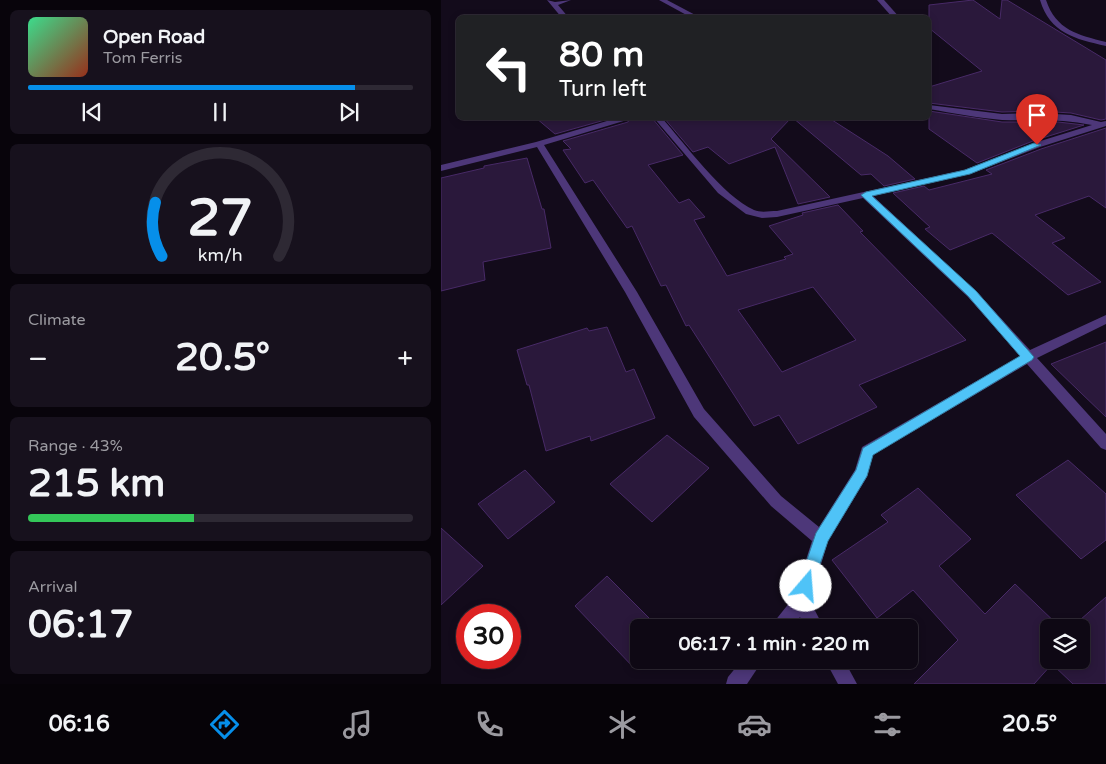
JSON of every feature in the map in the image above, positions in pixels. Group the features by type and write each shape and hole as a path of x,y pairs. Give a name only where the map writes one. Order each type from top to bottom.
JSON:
{"street":[{"path":"551,2 569,0"},
{"path":"662,0 692,15"},
{"path":"880,0 894,15"},
{"path":"1043,0 1045,13 1053,22 1070,34 1106,44"},
{"path":"551,2 564,15"},
{"path":"931,107 1003,117 1039,116 1071,118 1103,124"},
{"path":"441,168 539,144 617,120"},
{"path":"660,120 721,191 750,212 763,215 777,214 967,172 1037,145 1103,124"},
{"path":"539,144 631,292 699,413 776,501 821,538"},
{"path":"866,195 972,294 1106,444"},
{"path":"787,619 801,602 821,538 862,472 867,452 1028,357 1106,319"},
{"path":"801,602 810,619"},
{"path":"735,684 747,669"},
{"path":"840,669 849,684"}],"building":[{"path":"973,0 1000,19 1002,0 1007,0 1106,60 1106,119 1101,120 1071,113 1039,111 1002,112 931,103 931,86 982,71 931,30 929,5"},
{"path":"931,111 1002,122 1058,122 1084,125 1033,141 977,163 929,129"},
{"path":"538,120 605,120 555,134"},
{"path":"629,120 654,120 683,155 648,165 679,203 689,199 705,217 694,220 727,276 786,259 784,257 793,254 769,226 803,215 802,213 838,205 863,231 860,232 966,340 859,385 877,407 798,444 779,415 754,426 689,325 686,326 666,285 661,286 632,226 627,228 593,180 585,183 563,150 571,149 563,141 628,122","holes":["813,287 856,340 782,372 738,310"]},
{"path":"666,120 789,120 771,139 830,197 798,204 775,147 729,164 708,147 693,152"},
{"path":"795,120 832,120 888,156 915,179 884,186 871,174 861,175"},
{"path":"1106,128 1106,208 1089,196 1035,215 1065,238 1052,243 1101,282 1068,295 992,233 950,250 925,229 930,227 893,193 924,186 929,190 992,174 986,170 1041,149"},
{"path":"527,158 542,209 544,209 551,248 483,262 485,280 441,291 441,178 484,168 484,166"},
{"path":"607,327 626,372 634,369 655,418 591,441 590,436 546,451 529,385 527,385 517,350 587,328 589,331"},
{"path":"1106,342 1106,417 1051,364"},
{"path":"667,435 709,468 652,522 610,484"},
{"path":"1068,460 1106,494 1106,540 1081,559 1016,495"},
{"path":"525,470 555,502 508,539 478,504"},
{"path":"918,488 971,539 939,566 985,614 1015,584 1052,619 1040,619 1040,669 1048,669 1034,684 914,684 958,640 913,590 877,618 832,560 888,522 881,515"},
{"path":"441,528 483,566 441,605"},
{"path":"607,576 650,619 630,619 630,664 575,606"},
{"path":"1106,597 1106,684 1073,684 1057,669 1090,669 1090,619 1081,619"}],"route":[{"path":"806,586 821,538 862,472 867,452 1028,357 972,294 866,195 967,172 1037,145"}]}
